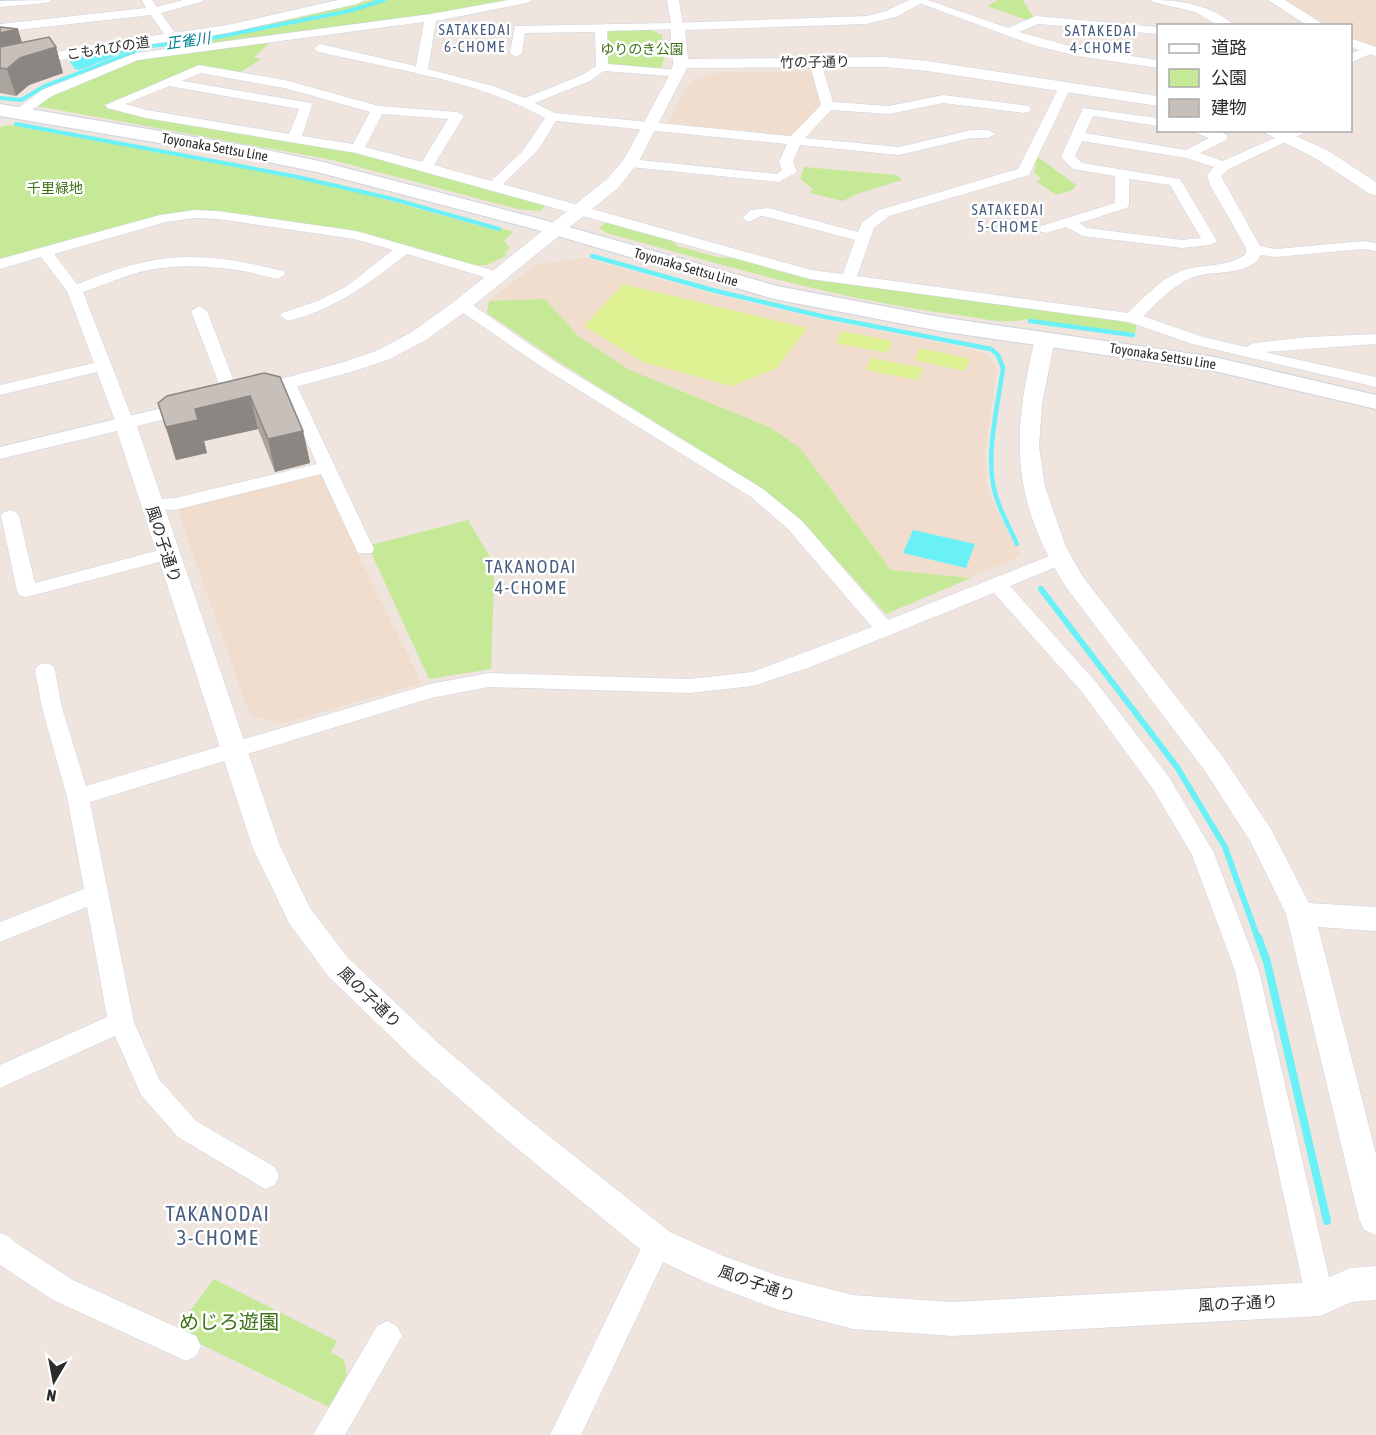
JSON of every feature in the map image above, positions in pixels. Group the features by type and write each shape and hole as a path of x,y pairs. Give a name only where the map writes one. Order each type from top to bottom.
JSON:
{"main road":[{"name":"Toyonaka Settsu Line","path":"9,112 249,152 319,167 557,230 774,292 930,322 1214,364 1376,402"}],"street":[{"path":"0,4 46,0"},
{"path":"0,28 197,0"},
{"name":"こもれびの道","path":"0,68 50,57 258,22 357,0"},
{"path":"9,112 73,81 136,57 431,18 527,0"},
{"path":"0,453 288,384 383,355 420,336 557,230 612,184 630,163 679,69 673,0"},
{"path":"516,53 519,29 866,20 891,14 918,0 1040,43 1077,52 1157,64"},
{"path":"1157,0 1199,9 1225,24"},
{"path":"1275,0 1316,24"},
{"path":"150,5 172,38"},
{"path":"421,71 431,18"},
{"path":"1009,32 1036,20 1157,30"},
{"path":"602,28 602,67"},
{"path":"1352,43 1372,51"},
{"path":"320,48 482,85 526,102 552,117 899,151 971,135 988,134"},
{"path":"20,49 50,57"},
{"path":"1352,58 1372,51"},
{"path":"136,57 285,84 378,110 457,116 426,167"},
{"path":"814,62 828,106"},
{"name":"竹の子通り","path":"679,69 814,62 885,62 927,66 1157,101"},
{"path":"526,102 585,78 602,67 679,69"},
{"path":"199,69 112,105 146,114 357,149 810,274 1132,318 1198,341 1376,382"},
{"path":"168,82 306,106 294,138"},
{"path":"848,281 867,226 884,213 1026,175 1065,87"},
{"path":"630,163 779,178 790,172 786,162 795,140 828,106 889,110 928,98 1024,109"},
{"path":"357,149 378,110"},
{"path":"1068,222 1083,232 1182,244 1210,241 1175,182 1078,166 1068,157 1088,111 1157,122"},
{"path":"494,185 525,159 544,135 552,117"},
{"path":"1188,154 1221,137 1202,132"},
{"path":"1272,132 1321,154 1376,190"},
{"path":"1132,318 1179,278 1200,271 1248,262 1254,256 1256,250 1217,187 1215,175 1224,166 1300,132"},
{"path":"1077,136 1188,154 1224,166"},
{"path":"1046,229 1122,205 1122,174"},
{"path":"749,218 754,213 769,211 781,217 863,238"},
{"path":"0,264 165,218 195,214 218,215 356,235 497,276"},
{"path":"1202,228 1243,227"},
{"path":"1256,250 1276,253 1376,247"},
{"path":"288,316 325,303 352,289 403,250"},
{"path":"44,251 74,290 125,423"},
{"path":"74,290 156,264 191,262 264,270 278,274"},
{"path":"462,305 551,366 757,493 795,525 885,629"},
{"path":"199,311 232,397"},
{"path":"1044,339 1033,399 1030,438 1033,490 1059,559 1074,582 1214,764 1261,836 1300,914 1376,1218"},
{"path":"1237,350 1309,342 1376,339"},
{"path":"0,390 104,365"},
{"path":"288,384 365,549"},
{"name":"風の子通り","path":"125,423 266,846 299,915 338,967 426,1051 505,1120 658,1243 719,1271 779,1293 853,1312 952,1319 1320,1299 1350,1285 1376,1283"},
{"path":"151,504 175,504 327,467"},
{"path":"10,516 27,591 167,554"},
{"path":"78,798 234,748 430,691 489,680 689,686 753,679 801,663 1059,559"},
{"path":"997,584 1089,687 1161,783 1203,853 1247,971 1320,1299"},
{"path":"45,670 52,708 78,798 121,1022 150,1087 187,1129 265,1176"},
{"path":"0,932 95,894"},
{"path":"1300,914 1376,919"},
{"path":"0,1077 121,1022"},
{"path":"565,1435 658,1243"},
{"path":"0,1246 6,1253 63,1290 186,1346"},
{"path":"328,1435 387,1336"}],"shaded area":[{"path":"1286,0 1376,0 1376,48 1352,38 1352,24 1326,24"},
{"path":"806,71 813,74 822,106 791,138 667,126 685,88 695,79 714,73"},
{"path":"585,258 710,293 819,319 967,348 988,355 997,369 985,452 986,483 996,509 1021,556 971,578 891,570 800,448 771,428 630,370 578,336 545,299 489,301 535,265"},
{"path":"321,473 422,683 280,724 250,715 177,509"}],"green space":[{"path":"372,0 515,0 430,16 276,37 254,57 261,59 239,73 199,66 103,105 124,113 352,151 546,205 540,211 518,209 333,160 37,106 53,93 159,50"},
{"path":"998,0 1023,0 1033,17 1027,20 987,6"},
{"name":"ゆりのき公園","path":"613,29 649,29 662,35 664,57 661,71 613,66 608,63 608,32"},
{"name":"千里緑地","path":"9,125 228,165 232,162 376,197 498,231 501,228 513,232 504,241 510,248 505,252 506,256 486,265 471,265 355,232 195,211 0,261 0,127"},
{"path":"1035,155 1076,185 1073,190 1056,195 1036,181 1042,179 1034,173 1036,165 1031,164"},
{"path":"804,167 897,175 902,180 857,194 843,201 810,193 813,189 800,179"},
{"path":"606,222 671,240 677,246 718,257 733,258 805,278 1120,321 1136,325 1136,333 1027,319 993,320 825,291 607,233 599,228"},
{"path":"623,284 807,328 777,368 732,386 643,362 584,326"},
{"path":"545,299 578,336 630,370 771,428 800,448 891,570 971,578 886,614 801,521 761,488 559,362 487,313 489,301"},
{"path":"842,331 892,341 887,353 836,343"},
{"path":"920,348 970,359 964,371 914,360"},
{"path":"871,358 923,368 918,380 866,370"},
{"path":"468,520 490,557 494,581 491,669 429,679 370,550 371,545"},
{"name":"めじろ遊園","path":"214,1279 337,1341 331,1352 344,1360 347,1375 329,1407 188,1338 183,1328 187,1315"}],"water":[{"path":"129,51 79,70 75,69 68,59"},
{"path":"913,530 975,544 966,568 903,553"}],"building":[{"path":"0,27 18,29 0,33"},
{"path":"49,37 56,47 20,58 7,69 0,68 0,47"},
{"path":"264,373 280,377 303,431 268,439 250,396 195,409 198,420 166,427 158,403 167,396"}],"waterway":[{"name":"正雀川","path":"0,98 21,100 45,86 149,46 192,42 349,11 384,0"},
{"path":"16,124 293,176 393,199 499,229"},
{"path":"592,256 712,290 821,316 991,349 998,355 1003,368 992,441 993,484 1000,507 1017,544"},
{"path":"1030,321 1133,335"},
{"path":"1041,589 1177,767 1225,847 1258,939"},
{"path":"1258,937 1267,962 1327,1221"}],"district":[{"name":"SATAKEDAI 6-CHOME","path":"475,38"},
{"name":"SATAKEDAI 4-CHOME","path":"1101,40"},
{"name":"SATAKEDAI 5-CHOME","path":"1008,218"},
{"name":"TAKANODAI 4-CHOME","path":"531,577"},
{"name":"TAKANODAI 3-CHOME","path":"218,1226"}]}
